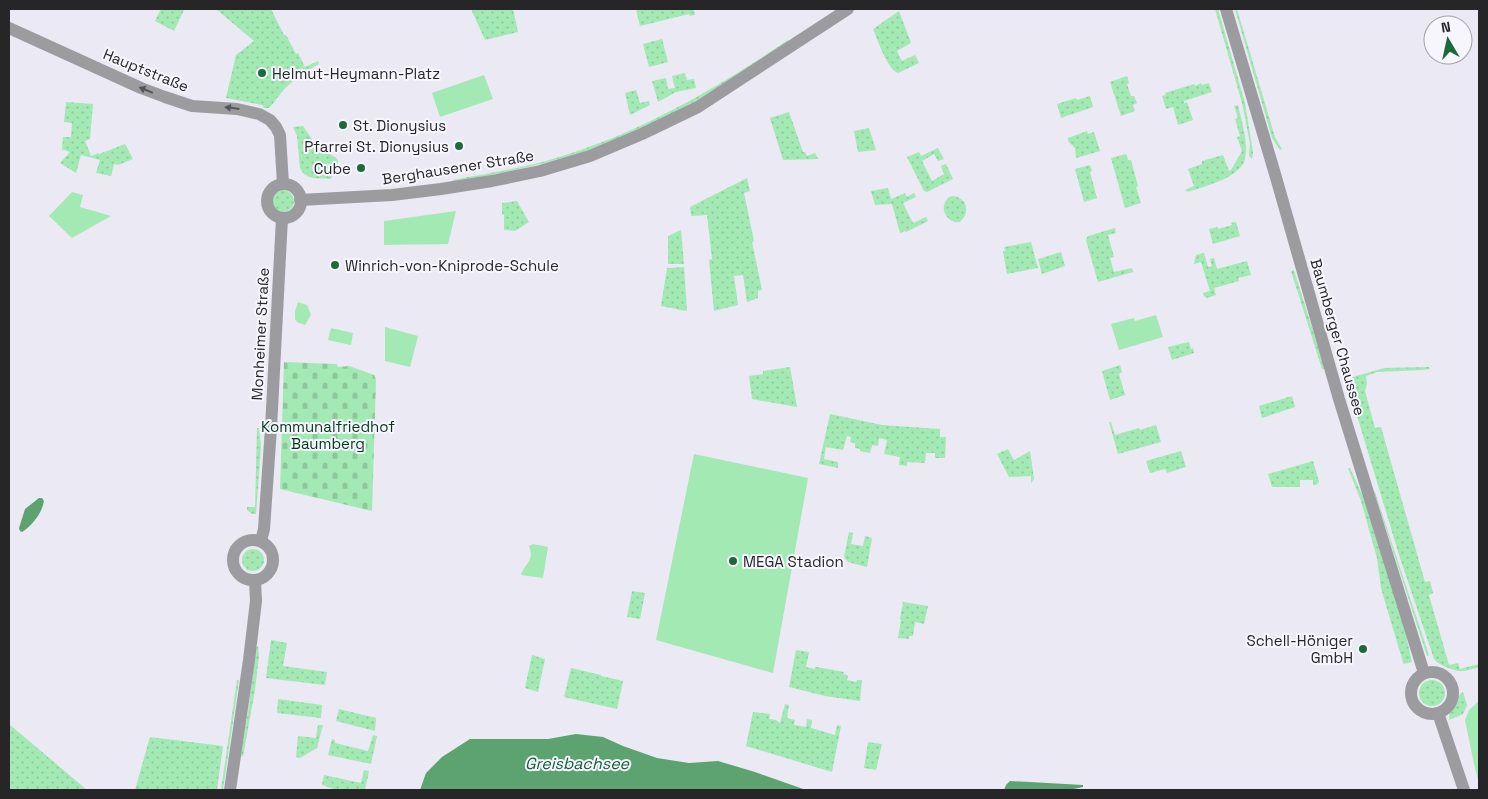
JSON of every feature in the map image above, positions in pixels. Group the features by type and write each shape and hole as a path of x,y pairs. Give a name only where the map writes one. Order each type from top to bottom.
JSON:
{"street":[{"name":"Berghausener Straße","path":"300,200 392,195 441,189 540,171 590,156 698,107 848,9"},
{"name":"Baumberger Chaussee","path":"1226,9 1342,408 1424,673"},
{"name":"Hauptstraße","path":"9,28 165,97 192,106 238,109 259,114 270,120 280,136 283,184"},
{"path":"283,184 297,190 300,200 300,206 297,211 288,217 282,218 269,209 267,199 270,190 283,184"},
{"name":"Monheimer Straße","path":"261,541 265,513 271,428 282,218"},
{"path":"245,541 261,541 271,551 273,565 268,573 255,580 244,578 234,565 234,555 238,547 245,541"},
{"path":"230,790 249,660 256,601 255,580"},
{"path":"1424,673 1438,673 1444,676 1451,686 1452,700 1444,710 1438,713 1422,712 1412,700 1414,681 1424,673"},
{"path":"1438,713 1464,790"}],"green space":[{"path":"161,9 184,10 174,31 155,21"},
{"path":"216,9 271,9 284,35 286,35 296,54 298,53 305,67 318,61 319,64 294,80 269,108 226,98 236,55 254,41"},
{"path":"471,9 513,9 518,32 485,40"},
{"path":"636,9 694,9 695,15 690,16 689,14 640,26"},
{"path":"1215,9 1218,9 1245,103 1253,153 1252,159 1249,156 1250,143 1242,103"},
{"path":"1235,9 1237,9 1275,137 1282,149 1280,150 1272,138"},
{"path":"899,11 911,43 897,51 902,61 915,55 919,63 898,73 890,66 873,29"},
{"path":"662,39 668,62 649,67 643,44"},
{"path":"788,40 790,43 716,89 639,131 571,156 453,183 453,180 546,161 642,125 701,94"},
{"path":"685,73 687,80 694,79 696,88 676,92 658,102 652,81 666,78 668,89 675,88 672,76"},
{"path":"484,75 493,99 440,117 432,93"},
{"path":"1127,76 1129,83 1127,84 1131,96 1134,96 1137,103 1133,105 1135,111 1121,116 1110,82"},
{"path":"1201,83 1202,85 1209,83 1212,92 1184,101 1184,103 1187,102 1193,120 1178,125 1173,107 1166,109 1162,96 1166,95 1165,93"},
{"path":"636,90 640,103 649,101 650,105 630,115 625,93"},
{"path":"1090,96 1093,107 1061,118 1057,104"},
{"path":"66,102 93,104 90,139 85,141 91,156 125,144 133,159 118,165 114,164 111,176 96,173 100,160 81,155 76,173 60,163 70,152 61,149 63,137 71,137 72,123 64,122"},
{"path":"1238,105 1246,142 1244,162 1240,168 1227,177 1188,192 1185,190 1194,186 1188,169 1202,164 1202,161 1223,155 1229,171 1242,151 1237,137 1240,136 1235,119 1238,118 1234,106"},
{"path":"789,112 803,152 807,156 815,153 818,159 783,160 770,118"},
{"path":"303,126 318,148 338,160 338,167 335,168 331,179 309,177 300,168 297,136 293,127"},
{"path":"869,128 876,150 858,152 854,131"},
{"path":"1087,131 1088,134 1094,132 1100,151 1076,158 1075,148 1068,141 1068,138"},
{"path":"938,148 944,159 938,161 934,154 922,161 932,181 944,174 941,166 946,164 953,179 927,192 924,191 907,157 919,152 921,156"},
{"path":"1126,154 1128,160 1131,160 1141,203 1125,208 1111,158"},
{"path":"1090,165 1097,198 1084,202 1075,169"},
{"path":"747,178 750,191 744,193 762,290 758,291 758,298 747,302 743,275 734,276 738,305 714,311 709,260 712,259 707,215 691,216 690,207"},
{"path":"888,188 891,199 905,193 907,197 914,193 916,197 903,203 913,223 926,217 928,221 900,233 892,204 875,205 871,191"},
{"path":"283,190 291,193 294,201 291,209 283,212 275,209 272,201 275,193"},
{"path":"72,192 83,195 80,207 111,216 72,238 49,216"},
{"path":"951,196 961,199 966,205 965,214 960,222 950,220 945,213 944,204"},
{"path":"517,201 529,222 515,231 504,230 502,203"},
{"path":"456,211 448,244 384,245 384,221"},
{"path":"1236,222 1240,236 1213,244 1209,229 1217,227 1218,229"},
{"path":"1115,228 1116,233 1108,235 1114,257 1110,258 1114,272 1132,268 1133,272 1098,282 1086,240 1088,236"},
{"path":"681,230 684,264 668,264 668,236"},
{"path":"1031,242 1038,268 1007,274 1004,247"},
{"path":"1061,252 1065,266 1042,274 1038,259"},
{"path":"1204,253 1208,267 1212,266 1210,259 1214,258 1217,269 1247,261 1251,275 1238,278 1239,281 1214,288 1216,295 1207,298 1203,293 1210,291 1201,262 1194,264 1196,255"},
{"path":"684,267 687,310 661,306 667,268"},
{"path":"1294,270 1325,369 1322,369 1291,271"},
{"path":"298,302 307,305 311,315 305,325 297,322 295,319"},
{"path":"1156,315 1163,337 1119,350 1111,324 1134,318 1135,321"},
{"path":"385,327 418,336 410,367 385,361"},
{"path":"331,328 353,333 351,345 328,340"},
{"path":"1189,342 1194,353 1172,360 1168,347"},
{"name":"Kommunalfriedhof Baumberg","path":"284,362 337,364 338,367 349,366 374,375 376,380 372,511 280,489"},
{"path":"1120,365 1122,372 1119,374 1125,395 1110,400 1102,371"},
{"path":"790,367 797,407 752,399 749,376 763,374 763,371"},
{"path":"1429,367 1430,369 1423,370 1377,372 1366,376 1367,384 1365,391 1375,428 1381,427 1425,582 1430,581 1433,593 1429,595 1449,665 1458,663 1460,669 1479,664 1479,667 1465,671 1449,668 1434,659 1399,555 1346,379 1384,368"},
{"path":"1292,396 1295,407 1262,418 1259,406"},
{"path":"830,414 882,425 940,429 940,437 946,437 945,458 935,458 935,453 926,453 925,463 907,462 907,466 899,465 900,457 884,454 887,440 879,438 878,446 872,445 870,453 855,448 855,443 850,442 851,437 847,436 843,450 826,447 824,459 838,462 838,468 819,464"},
{"path":"1109,422 1111,422 1115,435 1156,425 1161,442 1118,454"},
{"path":"257,428 259,428 261,447 256,514 252,514 247,510 247,507 255,507"},
{"path":"1008,449 1014,460 1030,451 1034,479 1031,483 1031,476 1009,477 997,454"},
{"path":"1181,451 1186,467 1167,473 1165,469 1150,473 1146,461"},
{"name":"MEGA Stadion","path":"694,454 808,478 773,673 656,640"},
{"path":"1313,461 1319,482 1316,485 1313,485 1313,480 1300,480 1300,487 1272,487 1268,474"},
{"path":"1348,468 1350,468 1365,501 1405,630 1412,662 1404,664 1403,662 1381,588 1377,558 1361,501"},
{"path":"1374,492 1429,655 1428,656 1427,656"},
{"path":"849,532 853,533 851,544 863,546 865,536 872,538 867,567 848,562 844,557"},
{"path":"533,544 548,547 543,578 521,575 530,559 531,551 529,546"},
{"path":"253,549 261,552 264,560 261,568 253,571 245,568 242,560 245,552"},
{"path":"632,591 645,593 640,619 627,617"},
{"path":"903,602 928,606 924,624 915,622 913,636 909,636 909,639 898,638"},
{"path":"271,640 287,643 283,666 327,672 325,685 266,678"},
{"path":"258,646 259,656 255,690 243,757 241,755 256,648"},
{"path":"796,650 809,652 806,667 844,672 843,674 848,675 847,680 856,682 857,680 862,680 860,701 825,696 789,687"},
{"path":"532,655 545,659 538,692 525,688"},
{"path":"571,668 623,681 617,709 564,697"},
{"path":"237,680 239,680 223,790 221,790"},
{"path":"1432,680 1441,684 1445,693 1441,702 1432,706 1423,702 1419,693 1423,684"},
{"path":"1463,692 1467,705 1463,714 1449,720 1453,704"},
{"path":"278,699 322,705 321,718 277,713"},
{"path":"1479,701 1479,783 1465,720 1469,710"},
{"path":"785,704 789,705 787,718 795,720 794,725 806,727 807,719 812,720 811,728 835,735 837,725 841,726 832,772 746,746 753,712 770,714 769,719 780,723"},
{"path":"339,709 376,718 375,731 336,721"},
{"path":"9,724 87,790 9,790"},
{"path":"318,725 323,725 317,748 300,758 296,757 298,736 316,738"},
{"path":"373,735 377,736 371,764 328,755 332,739 335,740 335,743 368,751"},
{"path":"150,737 223,746 217,790 135,790"},
{"path":"868,742 882,744 876,770 864,768"},
{"path":"364,770 369,771 365,790 337,790 322,785 324,775 361,783"}],"water":[{"path":"39,498 42,498 44,501 39,514 29,526 22,532 20,531 19,528 25,509"},
{"name":"Greisbachsee","path":"576,734 603,737 657,758 689,763 718,761 806,790 420,790 426,773 442,757 470,739 548,739"},
{"path":"1010,781 1083,785 1083,787 1069,790 1004,790"}],"place":[{"name":"Helmut-Heymann-Platz","path":"262,73"},
{"name":"St. Dionysius","path":"343,125"},
{"name":"Pfarrei St. Dionysius","path":"459,146"},
{"name":"Cube","path":"361,168"},
{"name":"Winrich-von-Kniprode-Schule","path":"335,265"},
{"name":"MEGA Stadion","path":"733,561"},
{"name":"Schell-Höniger GmbH","path":"1363,649"}]}
